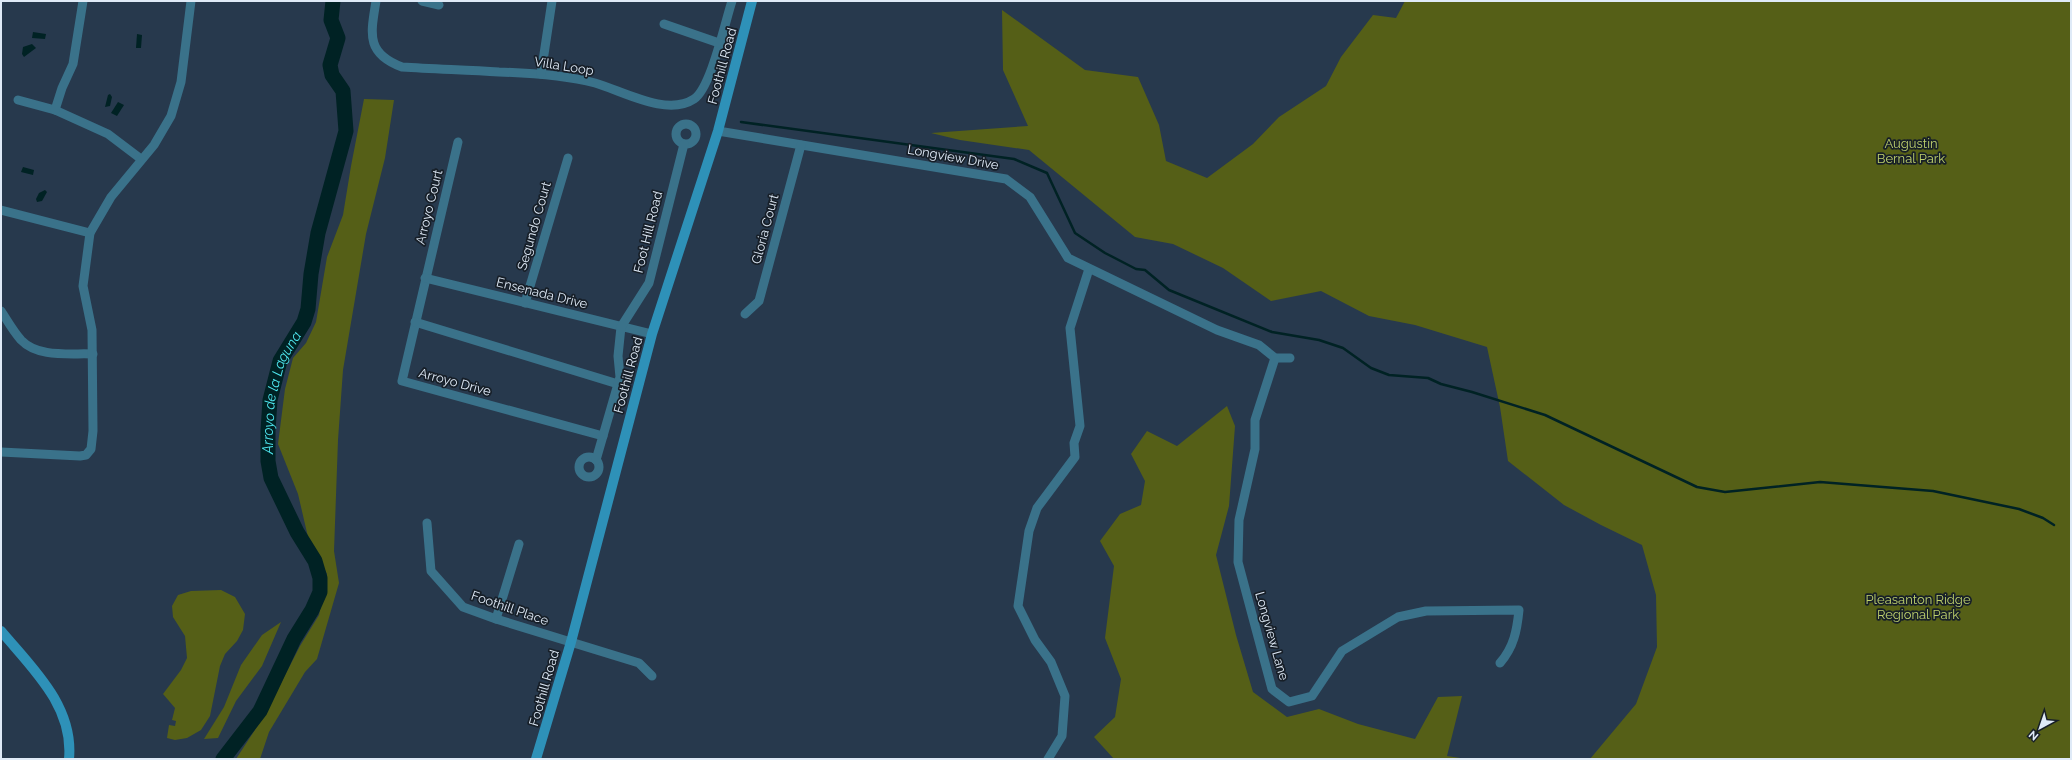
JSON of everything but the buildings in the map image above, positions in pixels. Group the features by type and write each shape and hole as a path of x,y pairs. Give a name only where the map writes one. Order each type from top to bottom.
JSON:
{"main road":[{"name":"Foothill Road","path":"536,759 571,642 652,334 718,132 752,1"},
{"path":"1,631 49,690 59,706 68,737 69,759"}],"street":[{"path":"55,110 73,64 83,1"},
{"path":"1,452 69,456 86,455 93,443 92,330 83,286 90,233 110,196 163,130 177,99 181,82 191,1"},
{"name":"Villa Loop","path":"376,1 371,36 378,52 389,62 402,68 541,74 594,83 658,104 687,103 696,98 702,90 710,75 732,1"},
{"path":"422,1 439,5"},
{"path":"541,74 552,1"},
{"path":"664,24 719,43"},
{"path":"18,100 55,110 108,134 141,159"},
{"name":"Longview Drive","path":"718,132 1006,179 1030,197 1068,258 1217,330 1259,345 1275,358"},
{"name":"Arroyo Court","path":"425,278 458,142"},
{"name":"Foot Hill Road","path":"596,460 620,377 618,356 621,327 649,284 684,144"},
{"name":"Gloria Court","path":"745,314 759,301 801,145"},
{"name":"Segundo Court","path":"525,302 568,158"},
{"path":"1,210 90,233"},
{"path":"1048,759 1062,736 1065,696 1051,662 1035,640 1018,606 1029,531 1037,508 1075,457 1074,443 1080,426 1070,328 1089,269"},
{"name":"Ensenada Drive","path":"425,278 652,334"},
{"name":"Arroyo Drive","path":"425,278 402,381 603,436"},
{"path":"1,311 21,340 34,348 47,352 93,354"},
{"path":"415,322 618,384"},
{"path":"1275,358 1290,358"},
{"name":"Longview Lane","path":"1275,358 1255,420 1255,450 1239,520 1238,562 1272,689 1289,702 1312,696 1342,651 1398,617 1426,611 1519,610 1518,627 1513,643 1507,655 1500,663"},
{"name":"Foothill Place","path":"427,523 431,571 463,607 496,619 639,662 652,676"},
{"path":"496,619 519,544"}],"green space":[{"path":"1405,1 2071,1 2071,759 1590,759 1636,704 1657,647 1656,595 1642,545 1564,505 1508,461 1500,407 1487,347 1415,325 1369,316 1321,291 1271,301 1223,268 1173,244 1135,237 1029,150 960,140 931,133 1028,126 1003,70 1002,10 1085,70 1138,77 1159,125 1166,161 1207,178 1253,144 1279,117 1326,86 1341,57 1373,15 1396,18"},
{"path":"364,99 394,100 385,158 366,234 343,370 338,440 334,551 339,583 317,659 305,672 269,732 260,759 236,759 264,716 300,646 319,615 327,574 308,537 298,494 278,444 285,389 293,358 306,343 316,322 327,257 343,215"},
{"path":"1227,406 1235,426 1229,506 1216,555 1236,635 1253,692 1287,717 1319,709 1358,724 1415,739 1438,697 1462,696 1447,756 1467,759 1114,759 1094,737 1115,717 1121,679 1105,638 1114,566 1100,541 1120,514 1141,505 1145,481 1131,454 1147,431 1177,446"},
{"path":"221,590 235,597 245,614 243,630 237,641 225,654 220,666 210,716 201,730 187,738 175,740 167,738 169,725 175,726 176,721 172,720 175,708 163,694 181,670 187,658 185,636 173,617 172,606 178,595 191,591"},
{"path":"281,622 262,666 236,701 218,738 204,739 224,707 241,665 262,635"}],"shaded area":[{"path":"33,32 46,34 45,39 32,38"},
{"path":"137,34 142,35 141,48 136,48"},
{"path":"32,44 36,48 24,57 22,54 23,47"},
{"path":"110,94 112,97 110,106 105,107 108,95"},
{"path":"118,102 124,105 117,116 111,113"},
{"path":"23,167 34,170 33,175 21,172"},
{"path":"45,190 47,192 42,201 37,202 36,199 39,193"}],"waterway":[{"name":"Arroyo de la Laguna","path":"223,759 260,711 294,639 312,610 320,592 320,578 315,561 297,532 271,478 268,461 268,431 270,400 280,361 304,322 308,309 311,274 318,233 346,131 343,91 332,75 330,65 338,38 331,20 333,1"},
{"path":"741,122 1014,159 1047,173 1075,233 1105,253 1136,269 1145,270 1169,290 1272,332 1319,340 1343,348 1371,368 1389,375 1428,378 1441,384 1545,415 1697,487 1725,492 1820,482 1933,491 2019,509 2043,518 2054,525"}],"park label":[{"name":"Augustin Bernal Park","path":"1911,150"},
{"name":"Pleasanton Ridge Regional Park","path":"1918,606"}]}
